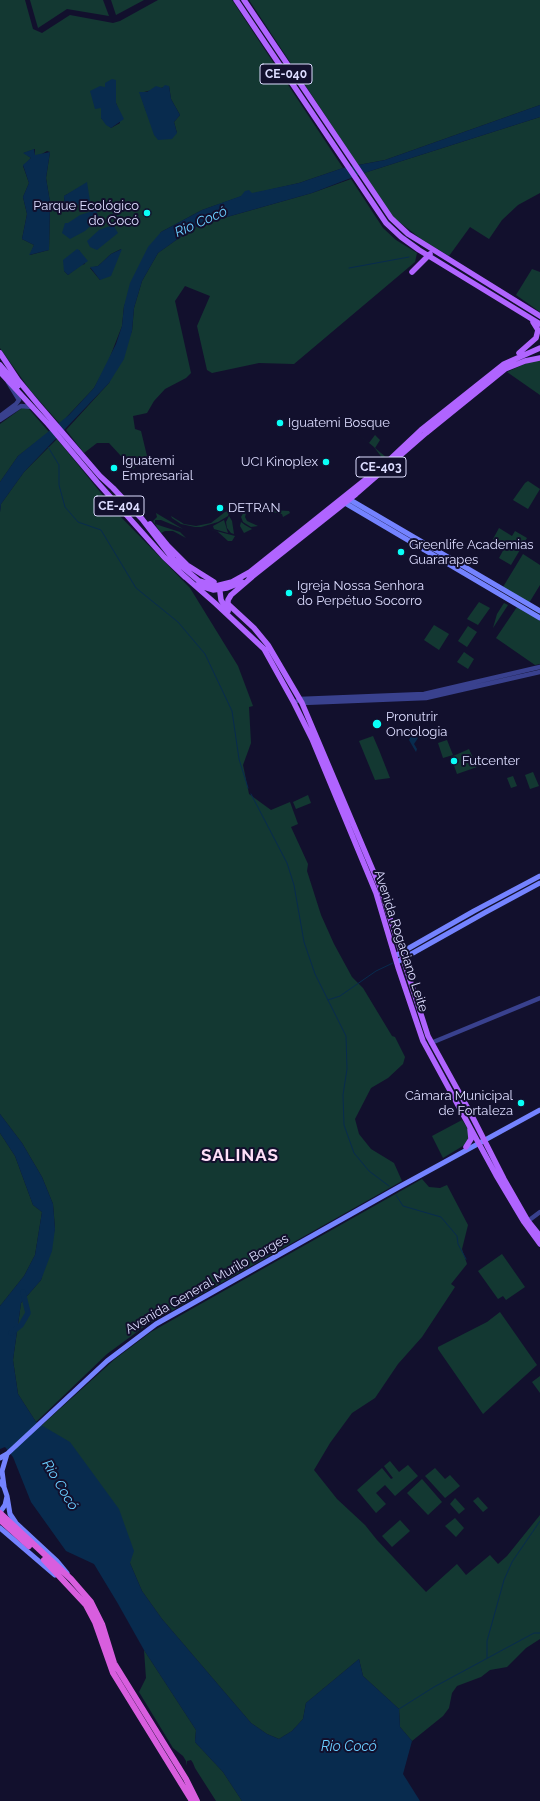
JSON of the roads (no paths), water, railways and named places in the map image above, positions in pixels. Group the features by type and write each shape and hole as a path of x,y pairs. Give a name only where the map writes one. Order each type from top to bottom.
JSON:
{"highway":[{"path":"0,1512 41,1554 86,1605 95,1622 113,1673 192,1801"},
{"path":"0,1520 71,1579 96,1611 104,1630 114,1663 186,1779 197,1801"}],"main road":[{"name":"CE-040","path":"236,0 365,194 386,223 400,237 419,250 429,253 435,260 489,289"},
{"name":"CE-040","path":"244,0 391,218 408,234 458,267 529,318 540,324"},
{"path":"241,7 249,15 252,16 253,14"},
{"path":"255,27 260,28 270,39"},
{"path":"408,234 429,253 458,267"},
{"path":"412,270 419,258 419,250"},
{"path":"412,270 429,253"},
{"path":"412,270 424,262 435,260"},
{"name":"CE-040","path":"504,299 540,316"},
{"path":"504,364 536,338 537,327 529,318"},
{"name":"CE-403","path":"221,591 252,577 346,499 438,416 504,364 529,351 540,348"},
{"path":"0,353 34,405"},
{"name":"CE-403","path":"215,584 227,584 246,575 399,458 426,433 505,369 525,361 540,358"},
{"path":"0,359 18,380"},
{"path":"0,365 34,405"},
{"path":"0,372 8,382 34,405"},
{"name":"CE-404","path":"34,405 50,423 72,443 100,476 132,508 145,518 168,546 187,565 215,584"},
{"name":"CE-404","path":"50,423 67,447 183,575 204,588 221,591"},
{"path":"346,499 540,618"},
{"path":"424,546 540,611"},
{"name":"Avenida Rogaciano Leite","path":"183,575 260,645 283,682 384,899 398,954 397,962 420,1034 467,1121 481,1141 528,1221 540,1236"},
{"path":"252,577 231,595 228,603 263,639"},
{"path":"221,591 221,600 227,610 263,639"},
{"name":"Avenida Rogaciano Leite","path":"263,639 272,650 301,701 348,819"},
{"path":"398,954 540,876"},
{"path":"397,962 540,883"},
{"path":"483,906 486,912"},
{"path":"474,911 477,917"},
{"name":"Avenida Rogaciano Leite","path":"398,954 402,959 424,1028 524,1222 540,1244"},
{"path":"442,1076 447,1076 448,1072"},
{"path":"481,1141 540,1110"},
{"path":"466,1147 472,1136 467,1121"},
{"name":"Avenida General Murilo Borges","path":"399,1187 466,1147 481,1141"},
{"name":"Avenida General Murilo Borges","path":"0,1458 7,1454 107,1361 156,1324 481,1141"},
{"path":"7,1454 2,1471 2,1484 8,1509 16,1523 60,1564 71,1579"},
{"path":"0,1512 5,1505 6,1496"},
{"path":"0,1528 73,1590"}],"street":[{"path":"0,416 19,400 8,382"},
{"path":"0,420 21,406 34,405"},
{"path":"294,703 301,701 424,694 540,667"},
{"path":"301,701 426,698 540,672"},
{"path":"432,1043 540,998"},
{"path":"528,1221 540,1212"}],"water":[{"path":"112,79 116,80 116,103 124,119 111,128 106,125 101,118 101,108 95,109 90,91 100,86 105,87 105,83"},
{"path":"165,85 169,86 171,99 180,115 174,122 177,133 172,139 158,140 154,135 139,92 147,92 156,86 162,88"},
{"name":"Rio Cocó","path":"540,105 540,117 364,173 312,193 193,228 158,253 142,281 134,308 132,331 124,359 109,383 24,472 1,504 0,512 0,482 18,456 69,415 94,388 116,344 122,326 124,306 130,283 148,247 161,232 202,210 241,196 245,191 249,190 252,193 299,183 343,168 385,160"},
{"path":"34,149 35,155 50,152 46,178 50,202 49,250 29,255 34,245 22,239 27,214 23,197 29,183 23,165 31,158 23,153"},
{"path":"87,182 90,201 65,209 64,196"},
{"path":"96,210 99,218 85,231 70,239 62,233 65,223 68,223 80,215"},
{"path":"113,225 118,233 97,250 90,247 87,241 99,230"},
{"path":"77,249 88,261 68,275 64,271 63,260"},
{"path":"122,249 111,276 100,280 90,267 98,266 111,254"},
{"path":"412,734 418,738 414,744 417,749 416,752 409,740"},
{"name":"Rio Cocó","path":"0,1114 22,1143 42,1177 53,1204 55,1229 52,1251 41,1280 21,1303 13,1360 18,1394 36,1422 70,1442 119,1509 134,1551 130,1563 142,1591 162,1619 251,1723 267,1734 279,1739 292,1731 303,1719 306,1703 359,1659 363,1676 399,1709 400,1727 412,1741 403,1774 420,1801 242,1801 223,1772 195,1742 196,1730 144,1650 94,1564 66,1551 31,1502 13,1457 5,1447 0,1449 0,1306 24,1276 35,1255 42,1212 33,1205 15,1156 0,1133"}],"waterway":[{"path":"349,268 409,257"},
{"path":"48,447 59,465 59,485 65,507 78,522 101,530 136,588 178,622 205,654 232,711 239,759 248,788"},
{"path":"251,794 287,863 294,885 304,942 315,974 346,1036 347,1069 343,1095 344,1125 354,1153 369,1171 389,1186"},
{"path":"328,1000 340,996 376,971 393,963"},
{"path":"396,1195 403,1206 441,1217 457,1236 458,1244 466,1259"},
{"name":"Rio Cocó","path":"11,1333 21,1325 28,1313 23,1292"},
{"path":"487,1658 487,1641 504,1580 512,1562 540,1521"},
{"path":"399,1709 434,1687 534,1633 540,1633"}],"place":[{"name":"Parque Ecológico do Cocó","path":"147,213"},
{"name":"Iguatemi Bosque","path":"280,423"},
{"name":"UCI Kinoplex","path":"326,462"},
{"name":"Iguatemi Empresarial","path":"114,468"},
{"name":"DETRAN","path":"220,508"},
{"name":"Greenlife Academias Guararapes","path":"401,552"},
{"name":"Igreja Nossa Senhora do Perpétuo Socorro","path":"289,593"},
{"name":"Pronutrir Oncologia","path":"377,724"},
{"name":"Futcenter","path":"454,761"},
{"name":"Câmara Municipal de Fortaleza","path":"521,1103"}],"district":[{"name":"SALINAS","path":"240,1156"}]}
